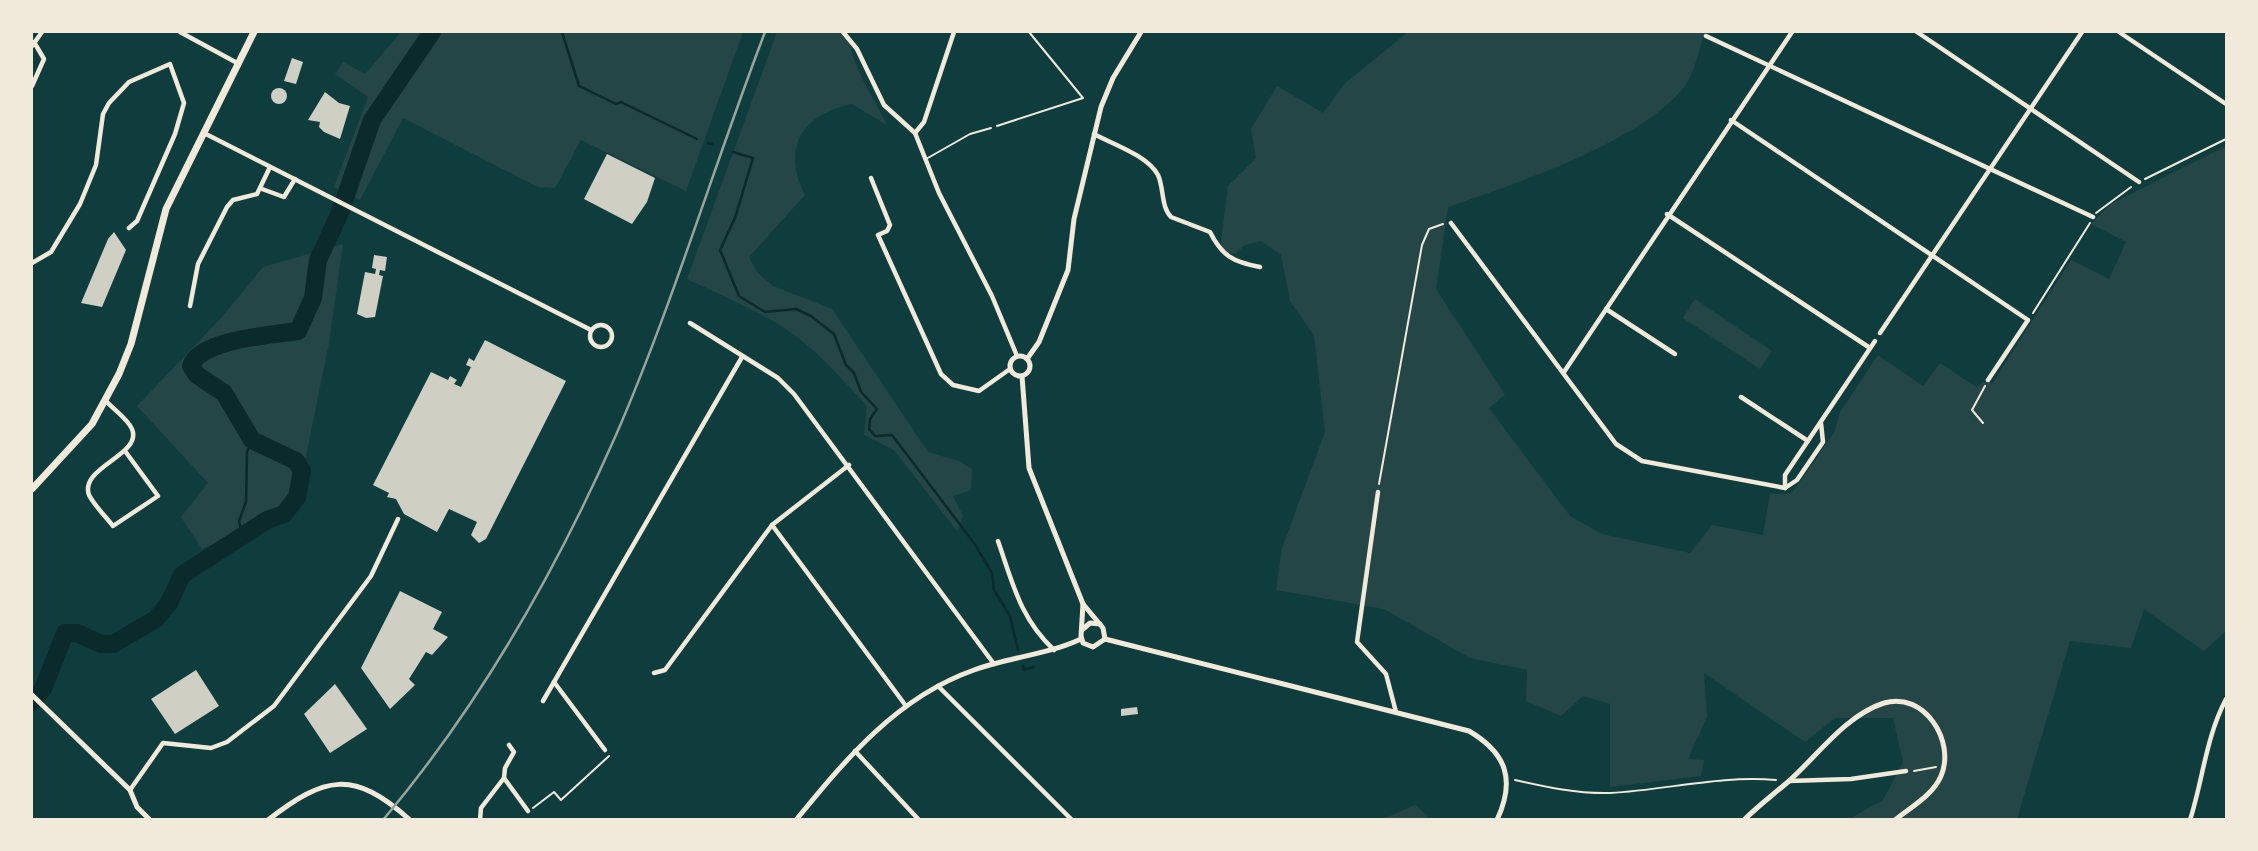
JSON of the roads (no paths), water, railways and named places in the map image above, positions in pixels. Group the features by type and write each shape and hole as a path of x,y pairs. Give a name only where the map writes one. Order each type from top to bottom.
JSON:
{"main road":[{"path":"32,489 92,424 106,401 131,344 166,209 254,32"}],"street":[{"path":"32,86 44,59 33,44 42,32"},
{"path":"180,32 240,64"},
{"path":"915,133 924,122 954,32"},
{"path":"1027,359 1039,342 1068,270 1074,219 1093,133 1113,78 1141,32"},
{"path":"1564,372 1667,214 1792,32"},
{"path":"1917,32 2138,182"},
{"path":"1880,333 2082,32"},
{"path":"2119,32 2227,104"},
{"path":"847,33 884,105 915,133 939,193 992,296 1017,356"},
{"path":"1706,36 2093,217"},
{"path":"32,263 51,252 80,204 96,165 103,114 108,103 129,82 170,64 184,103 170,146 137,221 129,228"},
{"path":"1731,120 2028,320 1988,380"},
{"path":"204,133 591,330"},
{"path":"1093,133 1134,155 1154,170 1163,189 1167,213 1171,217 1210,232 1218,249 1233,262 1260,267"},
{"path":"190,306 198,264 227,207 233,200 257,194 262,189 270,167"},
{"path":"871,178 890,225 878,235 941,374 953,385 979,391 1010,369 1012,360 1017,356"},
{"path":"262,189 284,197 295,180"},
{"path":"1667,214 1870,348"},
{"path":"1451,223 1616,444 1627,454 1642,461 1785,488 1797,480 1823,442 1821,421"},
{"path":"1606,309 1675,354"},
{"path":"690,323 778,378 794,394 994,664"},
{"path":"600,324 608,326 612,332 610,343 603,347 594,345 590,339 591,330 600,324"},
{"path":"1785,488 1785,475 1875,341"},
{"path":"543,701 742,356"},
{"path":"1017,356 1027,359"},
{"path":"1022,376 1030,369 1027,359"},
{"path":"1010,369 1013,374 1022,376"},
{"path":"1022,376 1029,468 1083,604 1101,625 1105,639"},
{"path":"1741,397 1808,442"},
{"path":"106,401 132,428 133,436 125,451 98,471 89,488 89,494 113,526 158,496 125,451"},
{"path":"654,673 665,670 772,525 849,465"},
{"path":"1378,492 1357,642 1386,674 1396,713"},
{"path":"130,790 163,743 211,748 227,742 274,706 371,576 398,520"},
{"path":"772,525 906,706"},
{"path":"998,541 1022,611 1035,632 1055,651"},
{"path":"1082,639 1083,604"},
{"path":"1082,630 1090,623 1101,625"},
{"path":"1082,639 1093,647 1105,639 1476,735 1495,749 1507,778 1503,808 1497,820"},
{"path":"796,820 855,751 906,706 938,686 994,664 1055,651 1082,639"},
{"path":"554,682 605,750"},
{"path":"938,686 1072,820"},
{"path":"32,695 130,790 137,807 150,820"},
{"path":"2190,820 2207,758 2209,739 2227,699"},
{"path":"1744,820 1860,715 1892,702 1913,705 1931,719 1944,742 1945,765 1936,785 1895,820"},
{"path":"480,820 481,808 504,778 505,768 514,752 509,745"},
{"path":"855,751 919,820"},
{"path":"1788,781 1851,779 1906,771"},
{"path":"504,778 528,811"},
{"path":"268,820 316,787 332,784 372,791 389,801 410,820"}],"lane":[{"path":"926,160 970,135 991,128"}],"waterway":[{"path":"32,702 43,689 65,633 77,633 101,644 113,644 156,619 169,603 182,575 267,520 284,514 297,497 302,471 296,461 252,440 224,393 197,375 191,366 197,357 222,344 298,331 313,298 318,260 339,215 372,120 432,32"},
{"path":"562,32 579,86 616,104 621,102 697,139"},
{"path":"708,143 712,144"},
{"path":"733,152 753,158 735,218 720,250 739,296 765,312 796,309 811,316 834,334 846,365 854,373 861,392 877,409 870,419 869,429 875,436 892,435 974,543 992,573 994,590 1010,616 1018,650"},
{"path":"242,535 239,521 246,502 247,452 252,440"},
{"path":"1023,666 1024,670 1034,667"}],"railway":[{"path":"383,820 418,776 483,684 541,587 593,486 637,386 765,32"}]}
